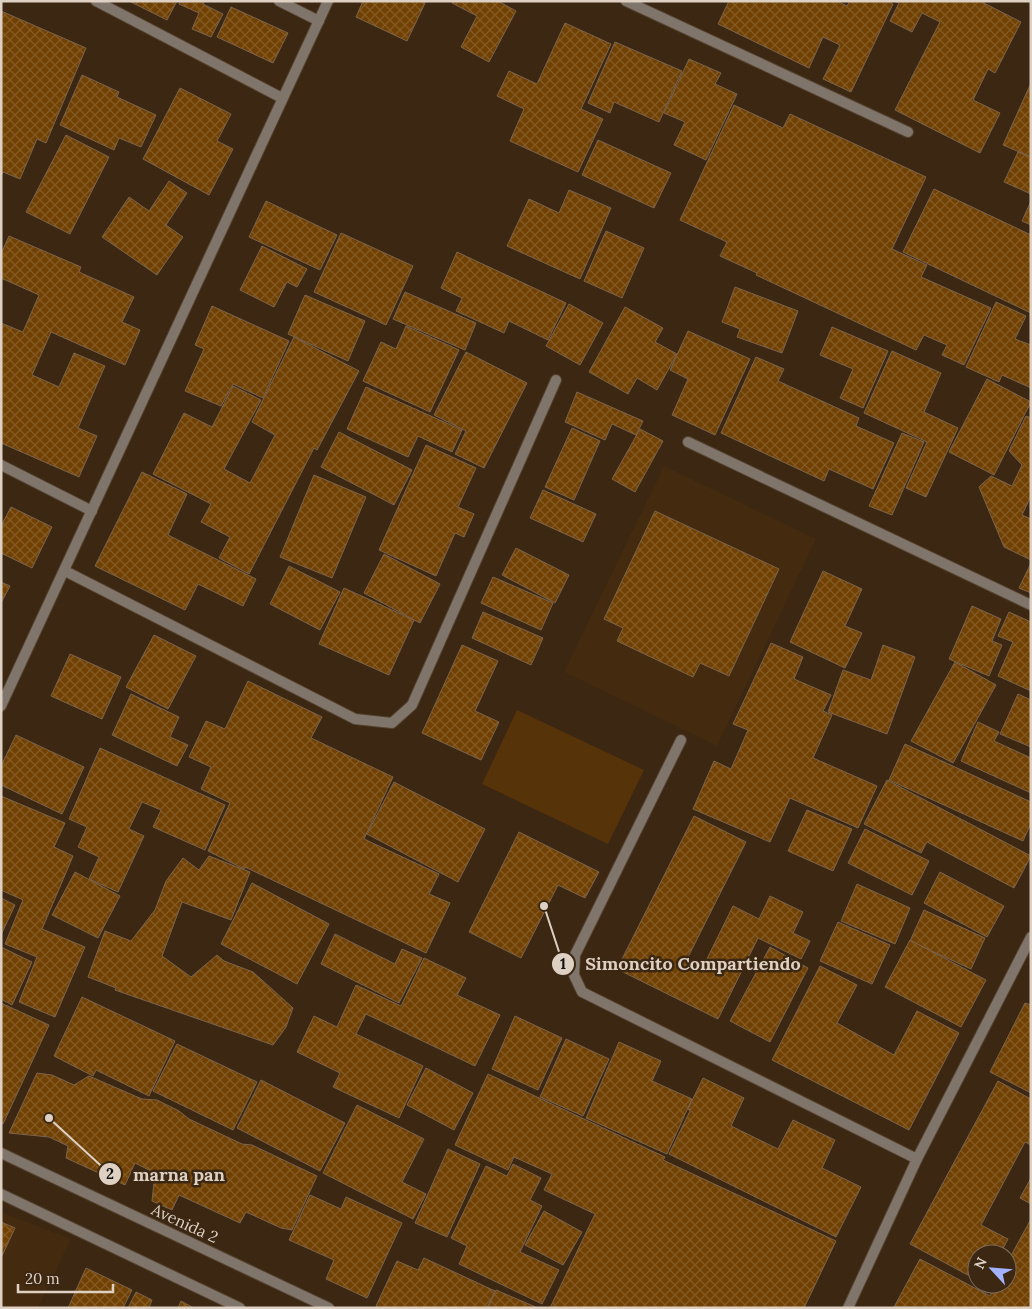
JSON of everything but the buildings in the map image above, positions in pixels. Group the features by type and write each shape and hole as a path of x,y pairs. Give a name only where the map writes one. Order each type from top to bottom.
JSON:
{"street":[{"path":"96,1 282,98"},
{"path":"279,1 319,21"},
{"path":"1,706 328,1"},
{"path":"626,1 908,132"},
{"path":"65,571 355,719 392,723 412,705 556,380"},
{"path":"688,442 1031,605"},
{"path":"1,465 92,510"},
{"path":"681,740 575,956 574,975 582,992 917,1159"},
{"path":"848,1308 917,1159 1029,945"},
{"name":"Avenida 2","path":"1,1153 329,1308"},
{"path":"1,1194 240,1308"}],"shaded area":[{"path":"664,466 816,539 717,746 564,672"},
{"path":"517,710 644,770 608,844 482,784"},
{"path":"1,1212 71,1239 38,1308 1,1308"}],"place":[{"name":"Simoncito Compartiendo","path":"544,906"},
{"name":"marna pan","path":"49,1118"}]}
